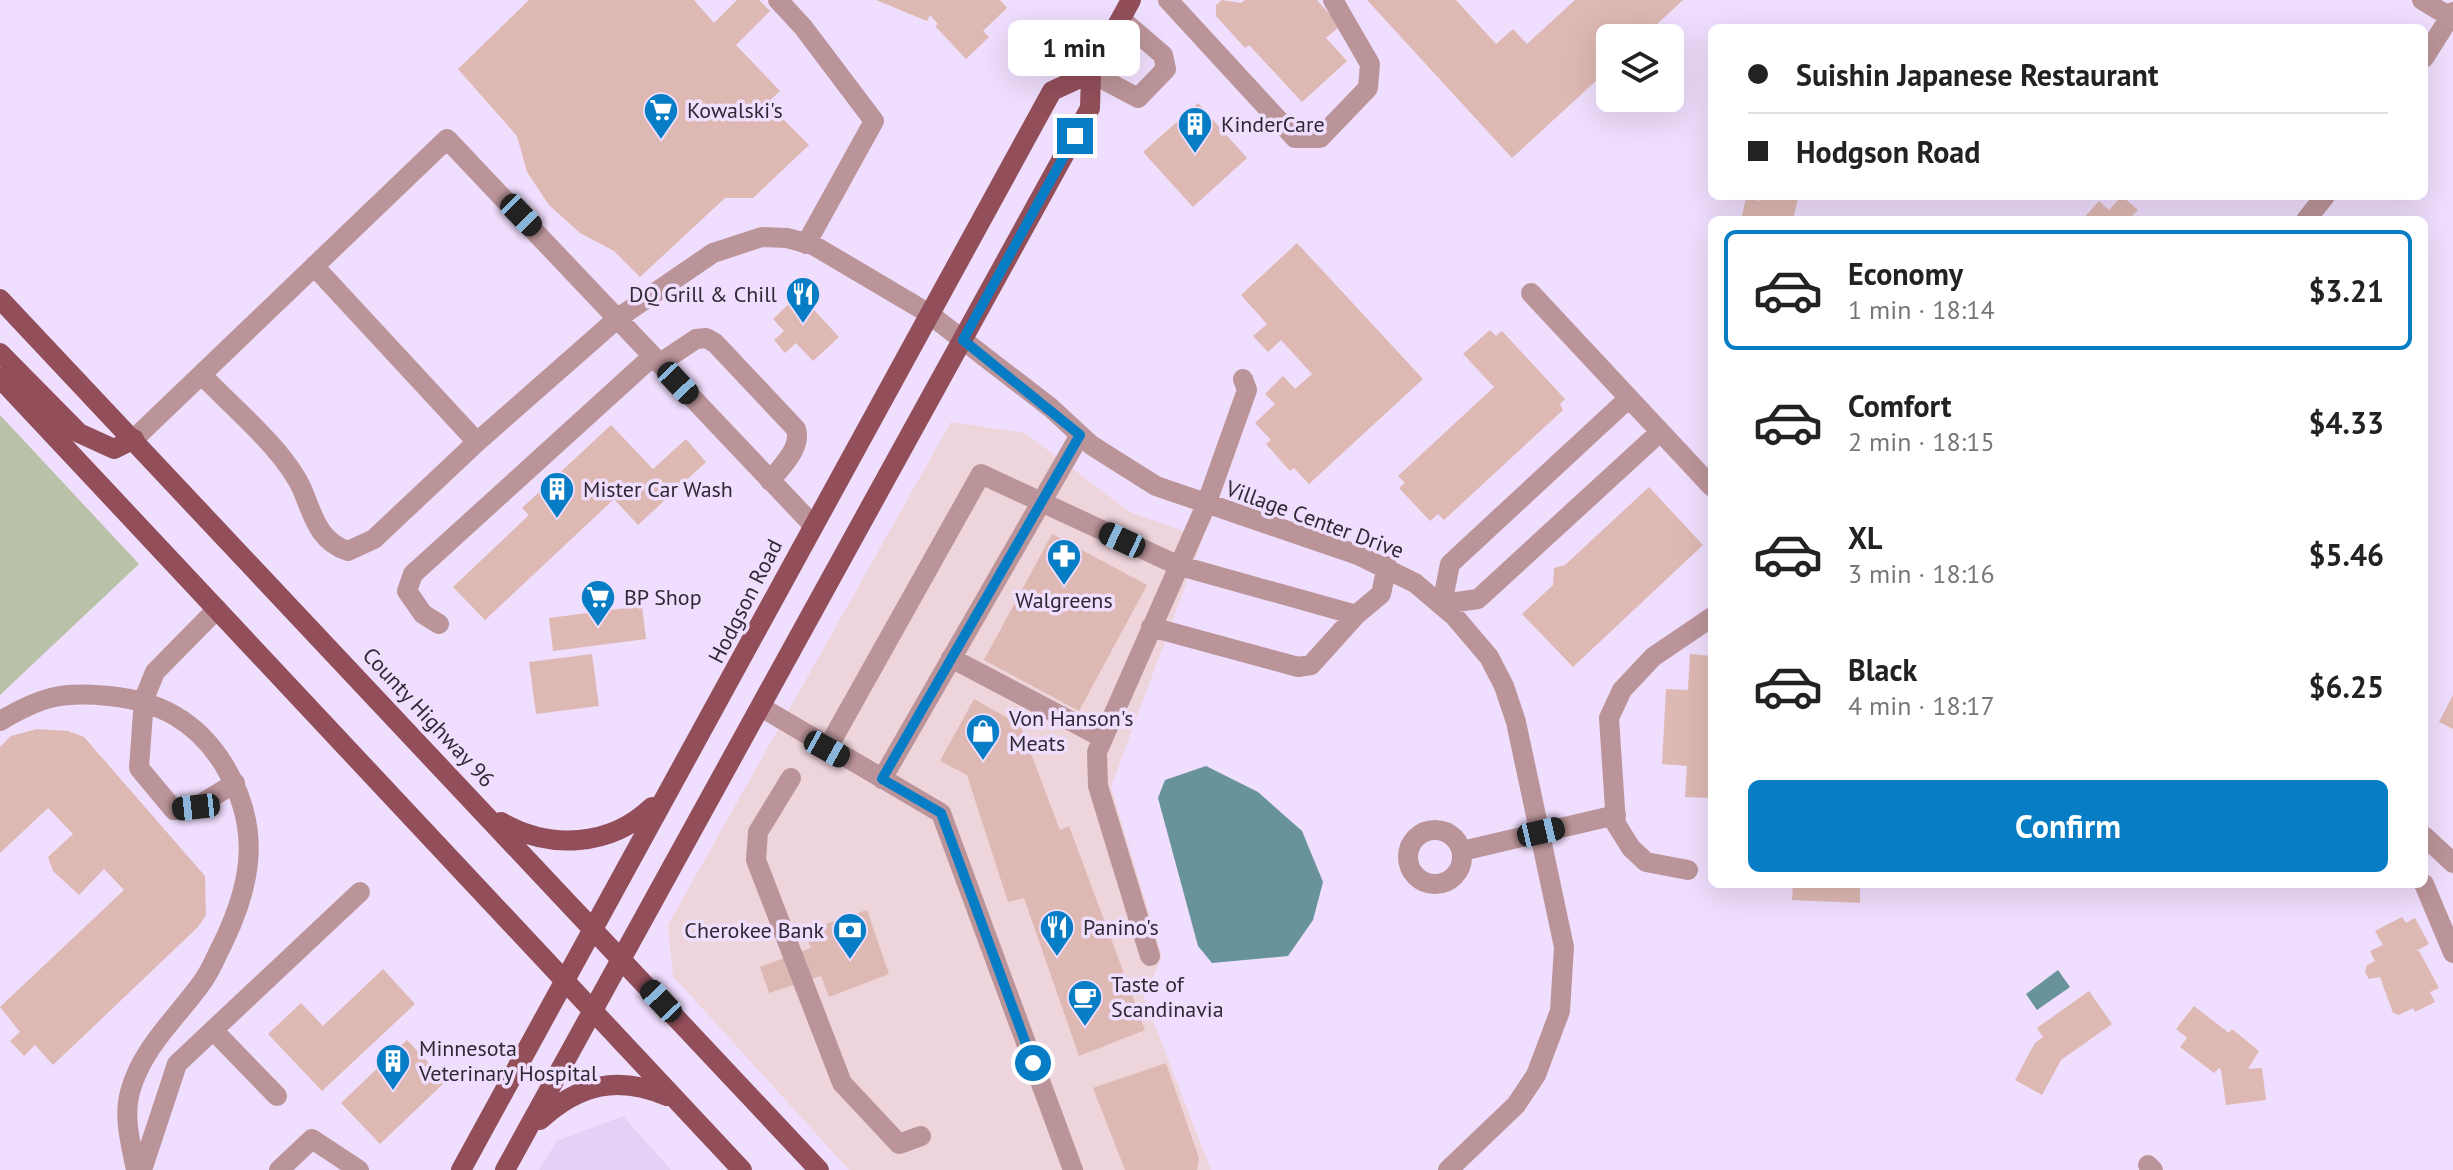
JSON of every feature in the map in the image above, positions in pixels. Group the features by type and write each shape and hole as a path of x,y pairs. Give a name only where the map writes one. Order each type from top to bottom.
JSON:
{"main road":[{"path":"505,1170 1090,108 1091,73 1131,0"},
{"name":"Hodgson Road","path":"461,1170 661,799 725,692 812,524 1052,91 1091,73"},
{"name":"County Highway 96","path":"0,299 819,1170"},
{"path":"0,353 79,433 114,449 134,439"},
{"path":"0,378 742,1170"},
{"path":"488,815 526,834 571,841 617,831 640,819 661,799"},
{"path":"523,1136 561,1100 584,1088 628,1084 675,1099"}],"street":[{"path":"202,375 287,465 320,531 335,547 348,551 374,539 477,442 618,318 713,253 762,237 806,244 874,121 803,27 778,0"},
{"path":"1168,0 1295,138 1320,138 1368,88 1370,64 1333,0"},
{"path":"2422,0 2451,15 2428,52"},
{"path":"1091,73 1138,98 1166,69 1163,55 1121,19"},
{"path":"134,439 447,139 812,524"},
{"path":"2309,216 2322,200"},
{"name":"Village Center Drive","path":"806,244 928,313 1120,466 1156,486 1206,505 1387,566 1442,604 1489,657 1504,686 1541,832 1564,947 1560,1011 1536,1075 1516,1105 1448,1170"},
{"path":"314,266 477,442"},
{"path":"1531,293 1708,483"},
{"path":"439,624 423,614 407,591 413,574 656,360 696,339 706,338 715,343 796,429 798,436 791,454 770,481"},
{"path":"1150,956 1098,786 1097,752 1206,505 1247,390 1243,379"},
{"path":"1629,398 1450,564 1442,604 1478,599 1660,432"},
{"path":"882,779 1080,435"},
{"path":"827,749 981,474 1177,565 1356,615"},
{"path":"1151,627 1298,667 1311,665 1356,615 1381,594 1387,566"},
{"path":"217,609 155,672 144,699 139,768 174,810 196,807 235,783"},
{"path":"1688,870 1646,862 1631,848 1616,824 1609,718 1622,690 1653,657 1708,620"},
{"path":"951,658 1103,738"},
{"path":"0,721 37,699 86,694 144,699 186,722 218,755 241,792 248,830 249,871 240,908 205,979 143,1056 129,1094 128,1132 136,1170"},
{"path":"761,707 827,749 941,813 1073,1170"},
{"path":"791,778 758,832 756,860 842,1083 899,1144 921,1136"},
{"path":"1462,851 1616,815"},
{"path":"2428,840 2448,858 2428,878"},
{"path":"2426,888 2453,953"},
{"path":"142,1170 177,1064 360,892"},
{"path":"213,1030 277,1096"},
{"path":"279,1170 312,1139 359,1170"}],"shaded area":[{"path":"0,415 139,564 0,695"},
{"path":"951,422 1025,433 1130,512 1203,538 1111,787 1162,956 1144,997 1211,1170 849,1170 673,976 668,925"},
{"path":"1206,766 1258,792 1302,831 1323,882 1313,920 1288,956 1212,963 1198,946 1158,798 1165,780"},
{"path":"2058,970 2070,987 2037,1010 2026,994"},
{"path":"623,1116 671,1170 539,1170 557,1141"}],"building":[{"name":"Kowalski's","path":"529,0 694,0 714,23 737,0 759,0 770,11 736,45 780,91 767,103 809,145 753,198 725,198 640,277 614,251 580,233 549,205 527,172 517,136 458,69"},
{"path":"876,0 1000,0 1007,8 983,31 989,37 966,59 935,26 938,24 930,15 927,21"},
{"path":"1222,0 1241,3 1245,0 1317,0 1340,26 1326,38 1347,61 1302,102 1249,45 1245,48 1216,16 1216,5"},
{"path":"1367,0 1456,0 1496,44 1513,29 1527,44 1575,0 1683,0 1657,24 1596,24 1596,81 1512,158"},
{"name":"KinderCare","path":"1198,103 1247,158 1193,207 1143,152"},
{"path":"1746,200 1798,200 1794,216 1742,216"},
{"path":"2118,200 2127,200 2138,210 2132,216 2086,216 2099,201 2109,210"},
{"path":"1297,243 1423,379 1309,484 1294,468 1290,471 1266,444 1271,440 1255,423 1275,404 1265,394 1283,376 1295,389 1312,374 1281,340 1268,352 1253,336 1267,324 1241,295"},
{"name":"DQ Grill & Chill","path":"793,287 839,337 813,361 796,343 785,353 774,340 784,331 773,319 791,302 785,295"},
{"path":"1490,330 1496,336 1502,331 1565,399 1560,404 1563,410 1444,520 1438,514 1430,521 1399,488 1405,483 1398,476 1494,387 1463,354"},
{"name":"Mister Car Wash","path":"611,425 653,469 686,439 706,462 638,525 614,499 485,620 453,587 529,515 522,508"},
{"path":"1649,487 1703,545 1573,667 1522,614 1553,585 1554,568 1565,565"},
{"name":"Walgreens","path":"1052,534 1147,585 1079,711 984,660"},
{"name":"BP Shop","path":"642,606 646,639 553,651 549,618"},
{"path":"592,654 599,706 536,714 529,662"},
{"path":"1690,654 1708,656 1708,798 1685,797 1687,766 1662,764 1666,689 1688,690"},
{"path":"2453,695 2453,729 2439,722"},
{"path":"974,699 1020,725 1060,830 1069,826 1145,1030 1079,1056 1024,898 1008,902 967,775 940,761"},
{"path":"37,729 68,731 84,737 205,876 206,915 198,927 53,1065 35,1045 24,1056 10,1041 20,1032 0,1007 124,890 104,869 79,895 53,871 48,857 73,834 48,808 0,853 0,747 11,736"},
{"path":"1793,888 1860,888 1860,903 1792,900"},
{"name":"Cherokee Bank","path":"867,910 889,974 829,997 821,976 769,993 760,967 811,948 804,931"},
{"path":"2402,917 2406,923 2415,918 2429,944 2416,951 2419,951 2439,988 2430,992 2435,1002 2415,1012 2413,1008 2399,1015 2393,1013 2380,977 2369,979 2365,972 2367,965 2375,961 2370,951 2383,945 2375,931"},
{"path":"383,969 415,1004 322,1091 268,1034 301,1003 323,1026"},
{"path":"2089,991 2112,1024 2061,1060 2042,1095 2015,1080 2035,1043 2043,1037 2037,1028"},
{"path":"2194,1006 2229,1033 2232,1029 2259,1051 2248,1069 2262,1068 2266,1100 2226,1105 2221,1070 2219,1068 2214,1073 2180,1047 2187,1038 2176,1029"},
{"name":"Minnesota Veterinary Hospital","path":"407,1040 446,1081 380,1144 341,1103"},
{"path":"1166,1063 1199,1158 1197,1170 1125,1170 1093,1088"}],"place":[{"name":"Kowalski's","path":"661,141"},
{"name":"KinderCare","path":"1195,155"},
{"name":"DQ Grill & Chill","path":"803,325"},
{"name":"Mister Car Wash","path":"557,520"},
{"name":"Walgreens","path":"1064,587"},
{"name":"BP Shop","path":"598,628"},
{"name":"Von Hanson's Meats","path":"983,762"},
{"name":"Panino's","path":"1057,958"},
{"name":"Cherokee Bank","path":"850,961"},
{"name":"Taste of Scandinavia","path":"1085,1028"},
{"name":"Minnesota Veterinary Hospital","path":"393,1092"}],"route":[{"path":"1033,1063 941,813 882,779 1080,435 1051,408 963,340 1075,136"}]}
